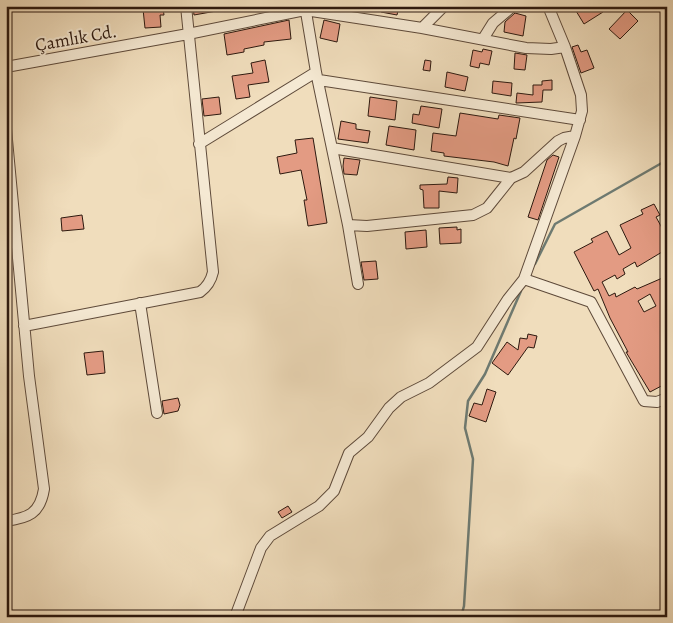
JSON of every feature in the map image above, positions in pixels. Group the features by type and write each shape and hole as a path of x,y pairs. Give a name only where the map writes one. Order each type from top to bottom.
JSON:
{"street":[{"path":"24,326 200,292 208,285 213,272 186,6"},
{"path":"422,28 444,6"},
{"path":"483,38 493,23 513,6"},
{"path":"234,617 261,548 270,536 319,506 334,492 349,453 368,437 389,408 401,397 429,383 476,347 508,299 524,279 580,120 581,95 565,47 548,6"},
{"path":"305,8 358,284"},
{"name":"Çamlık Cd.","path":"6,67 188,34 305,8 483,38 526,48 551,49 565,47"},
{"path":"199,144 318,76 580,120"},
{"path":"6,129 31,396 44,489 40,503 30,515 6,521"},
{"path":"348,225 376,225 473,215 487,208 512,178 524,172 558,141 575,136"},
{"path":"332,148 512,178"},
{"path":"524,279 591,302 644,401 657,402 667,398"},
{"path":"140,303 157,413"}],"building":[{"path":"193,6 222,6 222,10 194,15"},
{"path":"382,6 399,6 397,15 381,12"},
{"path":"573,6 599,6 603,12 584,24"},
{"path":"163,8 164,15 160,15 161,27 145,28 143,9"},
{"path":"627,10 638,21 620,39 609,29"},
{"path":"515,13 526,16 523,36 504,32 505,22"},
{"path":"289,20 291,39 264,42 264,45 244,49 244,52 227,55 224,34"},
{"path":"324,20 340,24 337,42 320,38"},
{"path":"578,45 581,52 587,50 594,68 581,73 572,47"},
{"path":"483,49 492,51 489,65 480,63 479,68 470,66 473,50 482,52"},
{"path":"515,53 527,55 525,70 514,69"},
{"path":"265,60 269,82 248,85 250,97 236,99 232,76 253,73 251,63"},
{"path":"425,60 431,61 430,71 423,70"},
{"path":"447,72 468,77 465,91 445,87"},
{"path":"552,80 552,90 543,90 542,102 516,103 517,93 533,95 533,85 542,85 542,81"},
{"path":"493,81 512,83 511,96 492,93"},
{"path":"219,97 221,114 204,116 202,99"},
{"path":"370,97 397,101 395,120 368,116"},
{"path":"421,106 442,109 439,128 412,123 413,114 419,115"},
{"path":"460,113 498,119 499,115 520,118 508,166 494,162 444,156 444,153 431,151 433,133 456,136"},
{"path":"341,121 356,124 356,129 370,131 368,143 338,139"},
{"path":"389,126 416,130 414,150 386,145"},
{"path":"313,138 327,223 308,226 304,200 307,200 301,170 280,174 277,157 297,153 295,140"},
{"path":"553,155 559,157 538,220 528,217 547,160"},
{"path":"344,158 360,160 357,175 344,174"},
{"path":"448,177 458,178 457,193 439,191 439,208 424,208 423,190 420,189 420,185 447,184"},
{"path":"654,204 660,215 656,217 667,237 667,249 637,267 635,262 623,269 625,274 617,279 615,275 602,282 609,296 615,293 616,297 635,287 637,289 667,276 667,383 650,392 626,352 628,352 610,318 598,289 594,291 574,252 593,242 591,239 607,231 619,255 631,248 620,225 643,214 641,210","holes":["650,294 656,306 644,312 638,301"]},
{"path":"82,215 84,229 62,231 61,218"},
{"path":"457,227 457,230 461,229 461,243 440,244 439,228"},
{"path":"426,230 427,247 406,249 405,232"},
{"path":"376,261 378,279 364,280 361,262"},
{"path":"528,334 537,336 534,348 528,347 508,375 492,363 507,342 518,350 520,338 527,339"},
{"path":"103,351 105,373 87,375 84,353"},
{"path":"487,389 496,392 486,422 469,416 474,403 482,405"},
{"path":"178,398 180,405 178,411 164,414 162,401"},
{"path":"288,506 292,512 282,518 278,512"}],"waterway":[{"path":"535,264 555,224 667,160"},
{"path":"461,617 464,606 473,459 465,428 468,401 485,374 521,291"}]}
